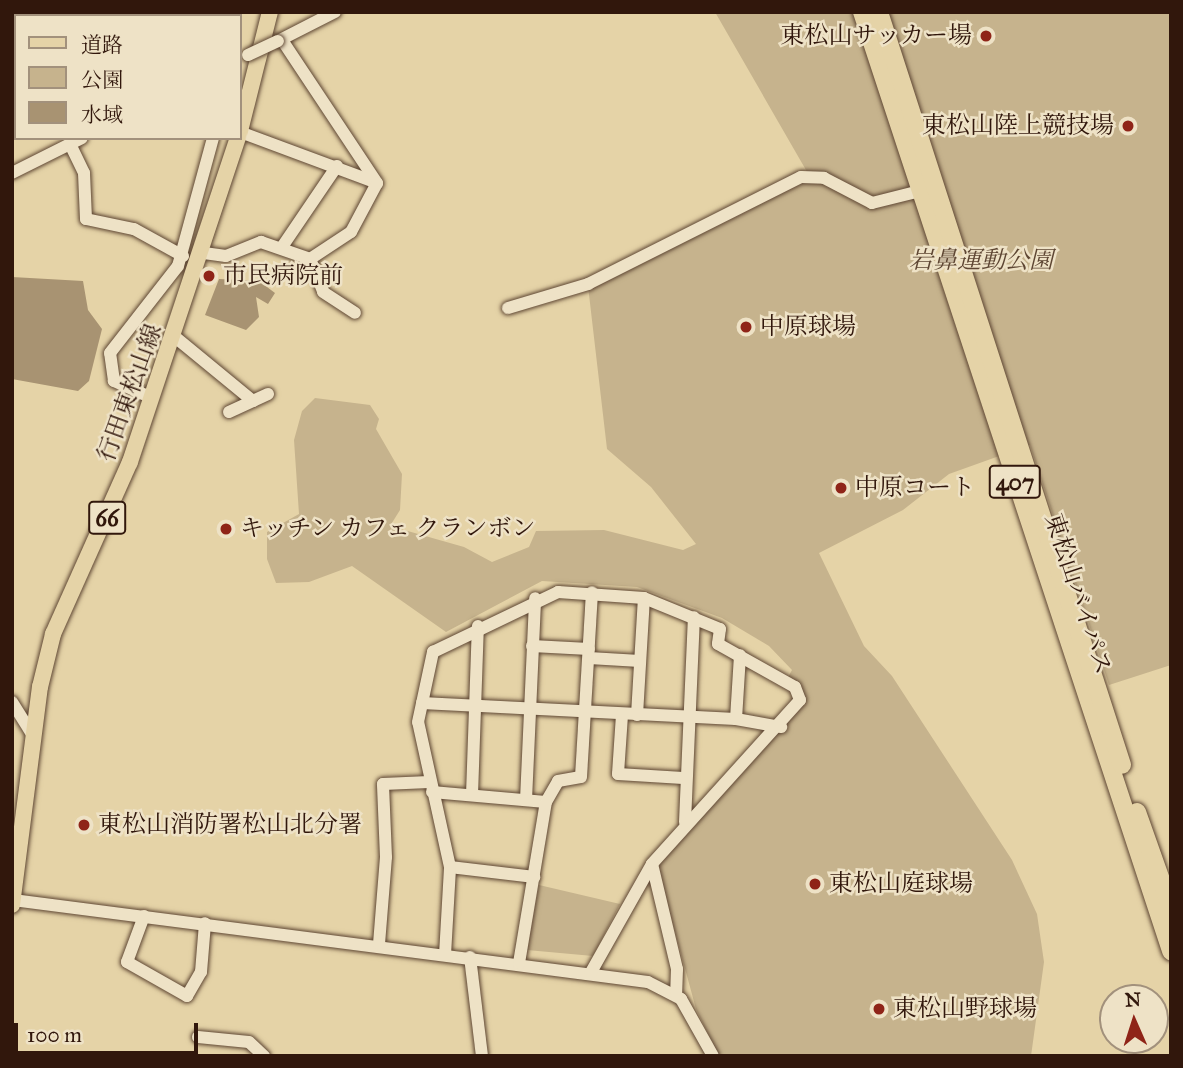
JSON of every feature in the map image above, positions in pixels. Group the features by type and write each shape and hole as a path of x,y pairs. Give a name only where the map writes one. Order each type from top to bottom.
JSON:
{"highway":[{"name":"東松山バイパス","path":"862,12 1171,951"},
{"name":"東松山バイパス","path":"879,12 1171,908"}],"main road":[{"path":"242,124 270,12"},
{"name":"行田東松山線","path":"13,903 33,736 53,635 118,493 204,253 237,140"}],"street":[{"path":"244,57 335,12"},
{"path":"280,40 377,183"},
{"path":"242,133 377,183"},
{"path":"152,398 114,381 110,354 173,276 183,256 212,140"},
{"path":"12,173 76,141 84,173 86,219 134,229 183,256"},
{"path":"282,247 337,166"},
{"path":"508,308 588,284 801,177 824,177 872,203 920,191"},
{"path":"310,259 351,232 377,183"},
{"path":"204,253 226,256 251,242 282,247 310,259 323,292 355,313"},
{"path":"175,337 253,401"},
{"path":"229,412 268,394"},
{"path":"519,963 545,802 558,781 581,777 592,592"},
{"path":"445,955 450,867 430,787 418,722 433,652 535,598 592,592 644,598 720,629 719,644 796,687 800,700 781,727 685,821 652,864 590,974"},
{"path":"526,800 535,598"},
{"path":"637,715 644,598"},
{"path":"685,821 683,778 694,617"},
{"path":"472,795 478,626"},
{"path":"532,646 640,662"},
{"path":"736,719 740,655"},
{"path":"12,702 33,736"},
{"path":"422,703 736,719 781,727"},
{"path":"622,715 618,775 683,778"},
{"path":"379,944 386,858 383,784 430,787 472,795 545,802"},
{"path":"652,864 677,969 676,995 713,1056"},
{"path":"450,867 534,877"},
{"path":"13,903 205,923 519,963 648,982 676,995"},
{"path":"144,916 127,962 187,996 201,972 205,923"},
{"path":"470,957 482,1056"},
{"path":"198,1037 248,1042 264,1056"}],"green space":[{"name":"岩鼻運動公園","path":"715,12 1171,12 1171,665 1109,685 1030,445 949,474 903,510 819,553 864,646 892,676 1012,860 1037,914 1044,962 1031,1056 719,1056 696,1009 656,862 804,702 787,679 792,670 769,646 722,618 637,587 542,581 446,632 352,566 309,582 276,583 267,559 267,532 299,514 294,440 302,411 315,398 370,405 379,419 376,429 402,474 400,510 390,526 464,547 492,562 529,547 536,531 604,530 683,550 696,544 651,487 607,449 588,286 810,177"},
{"path":"539,885 620,904 593,956 527,950"}],"water":[{"path":"12,277 83,281 88,310 102,329 89,381 78,391 12,379"},
{"path":"219,279 259,281 275,293 268,304 256,297 259,317 246,330 205,315"}],"place":[{"name":"東松山サッカー場","path":"986,36"},
{"name":"東松山陸上競技場","path":"1128,126"},
{"name":"市民病院前","path":"209,276"},
{"name":"中原球場","path":"746,327"},
{"name":"中原コート","path":"841,488"},
{"name":"キッチン カフェ クランボン","path":"226,529"},
{"name":"東松山消防署松山北分署","path":"84,825"},
{"name":"東松山庭球場","path":"815,884"},
{"name":"東松山野球場","path":"879,1009"}]}
